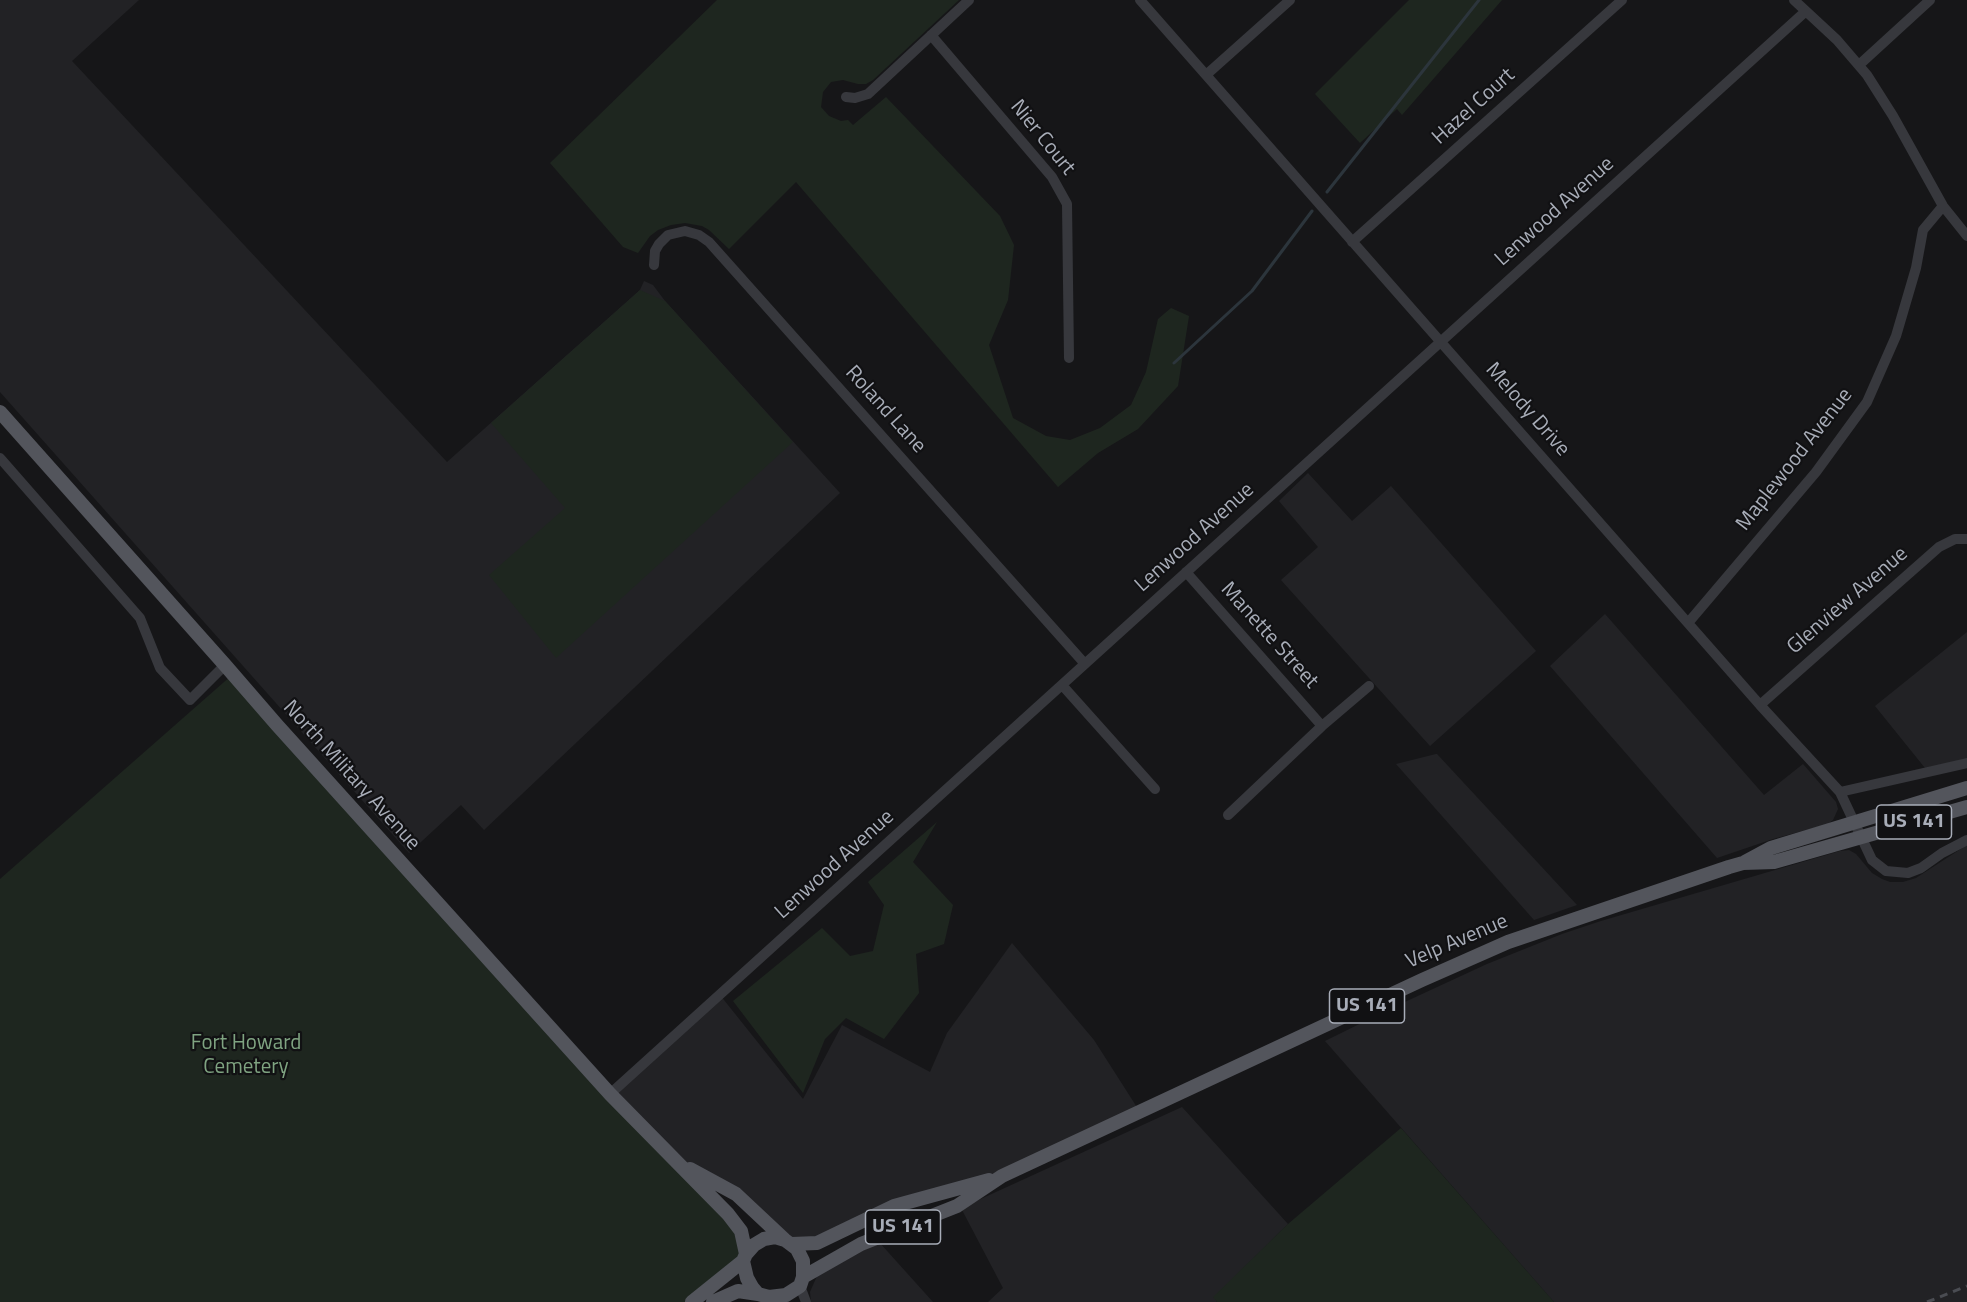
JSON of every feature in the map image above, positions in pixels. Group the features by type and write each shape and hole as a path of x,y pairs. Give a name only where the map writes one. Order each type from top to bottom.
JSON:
{"main road":[{"name":"North Military Avenue","path":"0,412 277,725 610,1095 728,1214 741,1231 745,1258"},
{"name":"Velp Avenue","path":"801,1281 861,1244 957,1206 1002,1176 1508,942 1743,863 1770,848 1967,788"},
{"name":"Velp Avenue","path":"1743,863 1774,862 1967,807"},
{"name":"North Military Avenue","path":"678,1162 736,1194 788,1242"},
{"name":"Velp Avenue","path":"788,1242 817,1243 894,1206 1002,1176"},
{"path":"692,1302 764,1239 775,1237 788,1242 796,1249 802,1261 801,1281 786,1294 767,1298 738,1291 713,1302"},
{"path":"745,1258 747,1278 767,1298"}],"street":[{"path":"846,97 855,98 868,94 969,0"},
{"name":"Melody Drive","path":"1140,0 1760,705 1840,792 1869,855 1886,872 1908,873 1921,868 1942,853 1967,840"},
{"path":"1206,75 1290,0"},
{"name":"Hazel Court","path":"1352,242 1622,0"},
{"path":"1794,0 1832,35 1859,65 1893,116 1943,206 1967,236"},
{"path":"1859,65 1930,0"},
{"name":"Lenwood Avenue","path":"610,1095 1806,11"},
{"name":"Nier Court","path":"931,35 1052,177 1067,204 1069,358"},
{"name":"Maplewood Avenue","path":"1688,623 1816,472 1867,402 1896,336 1916,268 1923,230 1943,206"},
{"name":"Roland Lane","path":"654,265 655,251 668,235 685,231 699,235 709,242 1085,664"},
{"path":"0,458 140,618 160,668 190,700 225,664"},
{"name":"Glenview Avenue","path":"1760,705 1939,547 1955,539 1967,539"},
{"name":"Manette Street","path":"1186,573 1322,726"},
{"path":"1062,685 1155,789"},
{"path":"1228,815 1368,686"},
{"path":"1840,792 1967,763"},
{"path":"801,1281 806,1302"}],"shaded area":[{"path":"0,0 139,0 72,61 447,462 640,290 644,281 653,285 840,493 484,830 461,805 409,853 0,392"},
{"path":"1308,473 1352,521 1391,486 1536,651 1430,746 1281,580 1318,547 1279,501"},
{"path":"1605,614 1764,795 1803,764 1836,802 1838,809 1833,820 1828,824 1717,858 1550,666"},
{"path":"1967,632 1967,760 1925,768 1875,706"},
{"path":"1437,754 1577,905 1534,920 1396,764"},
{"path":"1967,845 1967,1302 1554,1302 1325,1041 1487,964 1601,921 1840,851 1849,850 1856,854 1872,873 1882,879 1890,882 1903,882 1916,878"},
{"path":"1012,943 1094,1040 1140,1112 1002,1176 894,1206 817,1243 792,1244 736,1194 678,1162 610,1095 720,995 803,1099 842,1025 930,1072 947,1033"},
{"path":"1182,1107 1288,1224 1214,1297 1217,1302 988,1302 1003,1288 961,1208"},
{"path":"879,1242 933,1302 811,1302 810,1292 817,1276"}],"green space":[{"path":"717,0 959,0 873,80 866,84 843,80 831,82 823,92 821,107 829,116 841,121 848,120 853,125 886,97 1000,216 1014,245 1008,300 989,345 1013,418 1046,436 1070,440 1100,428 1131,405 1146,372 1158,319 1171,308 1189,316 1178,386 1138,429 1098,453 1058,487 796,182 729,249 709,230 702,226 685,223 658,230 650,236 638,253 623,247 550,163"},
{"path":"1409,0 1502,0 1402,115 1397,109 1360,143 1315,94"},
{"path":"640,290 665,301 793,442 556,658 489,575 565,508 491,423"},
{"name":"Fort Howard Cemetery","path":"232,675 728,1214 746,1254 692,1302 0,1302 0,879"},
{"path":"937,822 913,862 953,905 944,944 916,954 919,993 884,1039 846,1018 825,1039 803,1093 733,1001 822,928 850,956 873,951 884,905 868,882"},
{"path":"1401,1128 1554,1302 1217,1302 1213,1297 1288,1224"}],"waterway":[{"path":"1327,192 1479,0"},
{"path":"1174,363 1252,291 1312,211"}],"railway":[{"path":"1927,1302 1967,1286"}]}
